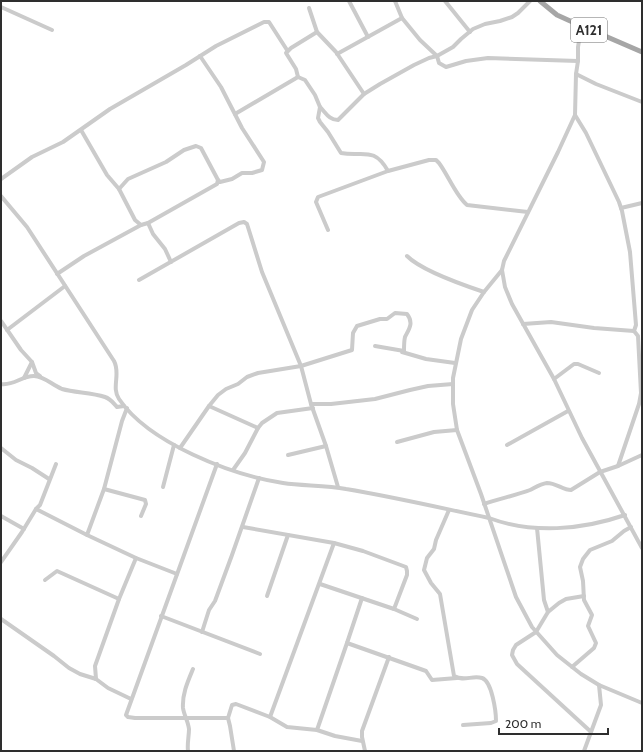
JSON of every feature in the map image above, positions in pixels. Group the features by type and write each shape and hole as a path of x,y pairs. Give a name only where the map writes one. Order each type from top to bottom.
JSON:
{"main road":[{"name":"A121","path":"540,1 557,15 642,52"}],"street":[{"path":"349,1 368,37"},
{"path":"395,1 402,18 420,40 437,56 439,63 446,67 472,60 488,58 578,61"},
{"path":"445,1 470,32"},
{"path":"298,77 305,80 320,107 329,118 338,120 364,94 414,65 437,56 453,46 470,32 485,24 506,20 518,13 530,1"},
{"path":"1,7 52,30"},
{"path":"309,8 317,32 337,54 364,94"},
{"path":"337,54 402,18"},
{"path":"1,179 25,164 28,160 54,148 110,109 216,46 266,21 269,22 287,50 286,53 296,69 298,77"},
{"path":"585,28 579,41 575,114 558,152 504,261 502,270 512,304 554,379 600,472 642,548"},
{"path":"287,50 317,32"},
{"path":"119,189 128,179 166,162 184,150 196,146 200,148 220,182 232,179 242,173 257,172 262,170 264,162 242,128 221,87 200,56"},
{"path":"576,74 596,84 642,102"},
{"path":"235,114 298,77"},
{"path":"320,107 318,118 341,153 375,156 388,171"},
{"path":"575,114 586,133 621,208 630,252 636,325 634,331"},
{"path":"81,130 104,170 119,189 135,220 141,225"},
{"path":"328,230 316,202 318,197 388,171 429,160 436,160 454,189 466,204 528,212"},
{"path":"57,274 84,256 213,187 217,184 218,180"},
{"path":"1,198 27,227 117,366 115,393 126,407 155,434 174,445 217,464 259,478 284,483 338,487 489,518 505,523 537,528 591,525 607,522 625,515"},
{"path":"621,208 642,203"},
{"path":"139,280 239,222 244,222 246,224 262,272 301,366 338,487"},
{"path":"148,223 153,234 165,249 171,262"},
{"path":"407,256 416,263 449,279 484,292"},
{"path":"502,270 484,292 467,321 461,339 455,364 453,384 453,404 456,430 484,504 516,597 536,632 557,655 572,667 599,685 642,703"},
{"path":"7,330 65,286"},
{"path":"180,448 208,406 222,391 238,384 253,374 301,366 352,350 352,335 356,327 380,319 387,319 395,313 406,314 410,320 410,330 405,340 404,351"},
{"path":"1,321 21,350 32,362 36,373 42,378 62,389 106,397 117,407 126,407"},
{"path":"523,324 551,322 594,328 634,331 640,336 641,393 639,404 618,466"},
{"path":"375,346 404,351 402,352 426,359 455,364"},
{"path":"24,378 32,362"},
{"path":"554,379 574,364 578,364 599,373"},
{"path":"1,384 11,384 32,376 42,378"},
{"path":"233,470 245,453 258,428 262,423 277,413 312,406 376,399 428,386 453,384"},
{"path":"208,406 258,428"},
{"path":"87,535 104,489 126,407"},
{"path":"507,445 568,410"},
{"path":"397,442 434,432 456,430"},
{"path":"163,487 174,445"},
{"path":"288,455 326,446"},
{"path":"1,448 16,460 32,468 49,480"},
{"path":"484,504 530,490 540,484 555,484 571,490 600,472 642,455"},
{"path":"1,562 40,505 56,464"},
{"path":"217,464 126,715 128,717 135,718 228,718"},
{"path":"202,632 209,610 215,601 243,527 259,478"},
{"path":"104,489 145,500 146,504 141,516"},
{"path":"36,509 136,558 177,574"},
{"path":"449,510 436,540 434,549 427,558 424,570 440,594 451,662 454,676 456,678"},
{"path":"1,516 24,529"},
{"path":"243,527 334,543 363,551 406,567 406,575 394,609"},
{"path":"572,667 588,654 596,645 588,626 592,615 584,600 583,581 580,568 586,554 594,548 612,541 631,527"},
{"path":"537,528 544,600 548,612"},
{"path":"267,596 288,535"},
{"path":"270,717 334,543"},
{"path":"96,679 95,666 119,599 136,558"},
{"path":"45,580 58,571 119,599"},
{"path":"320,584 417,618"},
{"path":"584,596 566,599 548,612 536,632 516,645 512,655 517,664 590,731"},
{"path":"317,730 362,598"},
{"path":"161,616 260,654"},
{"path":"1,619 69,668 80,674 96,679 108,688 131,699"},
{"path":"347,643 426,671 432,680 456,678 464,680 482,678 486,680 492,694 496,721 491,723 463,726"},
{"path":"364,751 362,731 388,657"},
{"path":"188,751 189,730 187,718 183,708 184,697 193,669"},
{"path":"584,751 590,731 601,705 599,685"},
{"path":"234,751 228,718 232,705 234,704 242,705 250,710 270,717 287,727 317,730 335,736 362,741"}]}
